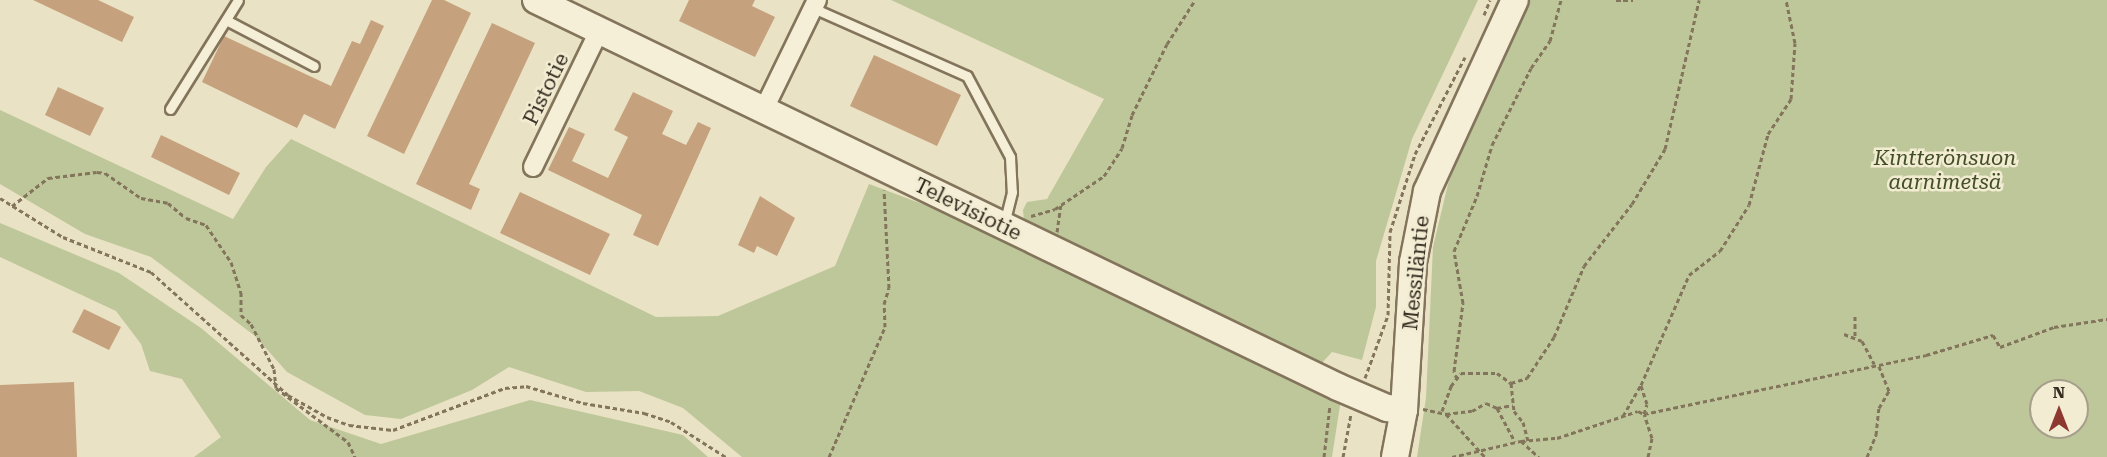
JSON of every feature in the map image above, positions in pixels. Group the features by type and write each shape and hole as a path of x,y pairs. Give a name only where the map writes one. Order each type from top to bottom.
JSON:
{"street":[{"name":"Televisiotie","path":"536,0 1338,387 1387,408 1404,408"},
{"name":"Messiläntie","path":"1395,457 1404,408 1413,262 1427,191 1515,0"},
{"path":"764,109 815,4"},
{"name":"Pistotie","path":"532,167 599,30"}],"lane":[{"path":"170,110 238,0"},
{"path":"815,4 967,76 1010,157 1012,192 1009,229"},
{"path":"226,20 314,66"}],"path":[{"path":"1009,229 1030,216 1055,209 1060,203 1096,184 1115,160 1167,44 1195,0"},
{"path":"1457,379 1454,371 1463,303 1454,251 1477,196 1492,145 1530,68 1550,41 1561,0"},
{"path":"1616,0 1633,0"},
{"path":"1511,383 1527,378 1554,337 1584,266 1632,204 1665,149 1699,0"},
{"path":"1623,416 1641,385 1689,275 1720,251 1749,205 1768,134 1791,99 1795,43 1786,0"},
{"path":"830,457 885,327 884,304 889,288 884,205 885,181 890,171"},
{"path":"12,206 48,178 98,172 105,173 141,198 168,203 186,218 206,225 231,262 242,292 242,315 251,324 269,359 277,385 289,400 329,426 348,442 355,457"},
{"path":"0,198 63,237 151,272 277,385 324,415 350,425 393,430 505,388 526,386 584,403 644,413 671,423 726,457"},
{"path":"1055,251 1060,203"},
{"path":"1855,316 1855,336 1876,365 1889,391 1879,408 1876,435 1867,457"},
{"path":"1452,457 1515,442 1557,438 1638,411 1644,414 1876,365 1992,335 2001,348 2054,327 2107,319"},
{"path":"1844,334 1855,336"},
{"path":"1444,413 1461,374 1497,373 1511,383 1513,405 1528,441"},
{"path":"1641,385 1647,404 1644,414 1652,438 1648,457"},
{"path":"1324,457 1330,406 1338,387"},
{"path":"1404,408 1444,413 1472,411 1486,403 1497,408 1513,405"},
{"path":"1497,408 1515,442"},
{"path":"1444,413 1485,457"},
{"path":"324,415 329,426"},
{"path":"1521,441 1539,457"}],"green space":[{"path":"891,0 1478,0 1412,139 1376,261 1376,307 1362,360 1332,352 1320,365 1024,221 1023,210 1027,202 1047,199 1104,99"},
{"name":"Kintterönsuon aarnimetsä","path":"1527,0 2107,0 2107,457 1417,457 1426,398 1433,247 1448,184 1469,128"},
{"path":"0,110 233,219 266,167 291,139 656,317 718,316 835,266 869,184 933,208 1341,399 1332,457 742,457 683,408 639,391 586,392 509,367 472,390 401,419 365,415 287,372 255,336 151,257 85,234 0,184"},
{"path":"0,223 119,273 201,328 310,420 381,444 530,400 683,435 708,457 194,457 221,437 182,379 150,371 141,344 116,311 0,257"}],"building":[{"path":"33,0 98,0 134,17 122,42"},
{"path":"432,0 444,0 471,13 404,154 367,136"},
{"path":"689,0 755,0 752,6 775,17 755,57 679,21"},
{"path":"371,20 384,26 335,129 304,114 297,128 202,82 224,36 331,86 352,41 360,44"},
{"path":"492,23 535,43 469,184 480,189 471,210 416,184"},
{"path":"874,55 961,95 937,146 850,106"},
{"path":"58,87 104,108 90,136 45,115"},
{"path":"633,92 673,111 662,134 686,145 698,122 711,128 658,246 633,235 642,215 548,170 569,127 585,134 572,161 608,178 628,137 614,130"},
{"path":"161,135 240,173 229,195 151,157"},
{"path":"520,192 610,234 590,275 500,233"},
{"path":"760,196 795,218 777,256 757,246 754,253 738,245"},
{"path":"84,309 121,327 109,350 72,332"},
{"path":"74,382 77,457 0,457 0,385"}]}
